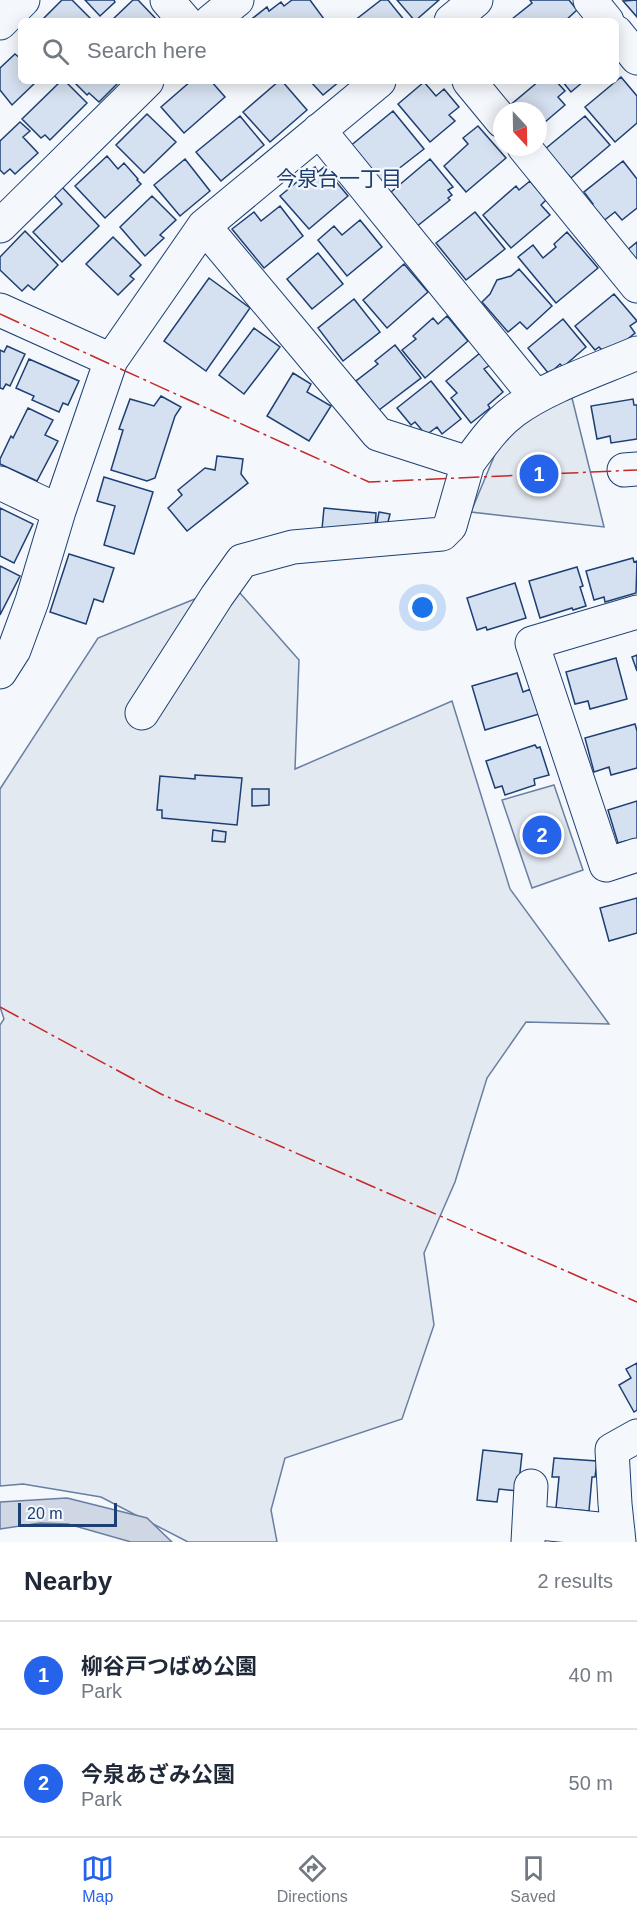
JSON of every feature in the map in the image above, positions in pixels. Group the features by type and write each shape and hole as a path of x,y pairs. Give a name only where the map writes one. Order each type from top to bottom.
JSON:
{"street":[{"path":"0,23 23,0"},
{"path":"167,0 182,18"},
{"path":"215,18 237,0"},
{"path":"455,18 476,0"},
{"path":"590,0 605,18"},
{"path":"619,36 637,58"},
{"path":"0,226 144,84"},
{"path":"5,655 32,601 59,511 111,360 204,226 374,84"},
{"path":"472,84 493,110"},
{"path":"320,130 536,397"},
{"path":"531,156 637,286"},
{"path":"204,226 378,434 468,463"},
{"path":"0,310 111,360"},
{"path":"142,713 242,561 292,547 442,534 450,526 468,463 489,434 513,411 536,397 637,353"},
{"path":"0,483 59,511"},
{"path":"637,612 532,643 606,865 637,855"},
{"path":"531,1486 529,1532 619,1536 612,1450 637,1436"}],"shaded area":[{"path":"571,394 604,527 471,512 503,435"},
{"path":"232,584 299,660 295,769 452,701 510,889 609,1024 526,1022 487,1078 455,1182 424,1253 434,1325 402,1419 285,1458 271,1510 277,1542 188,1542 101,1497 23,1484 0,1486 0,1025 4,1019 0,1007 0,789 98,638"},
{"path":"554,785 583,870 532,888 502,800"},
{"path":"67,1498 147,1518 172,1542 131,1542 68,1524 40,1523 0,1529 0,1502"}],"building":[{"path":"62,0 72,0 90,18 44,18"},
{"path":"85,0 114,0 115,2 100,16"},
{"path":"133,0 138,0 155,18 114,18"},
{"path":"292,0 310,0 323,18 253,18 267,7 269,11 281,2 284,6"},
{"path":"381,0 388,0 403,18 358,18"},
{"path":"397,0 439,0 418,18 412,18"},
{"path":"530,0 569,0 577,10 568,18 513,18 532,3"},
{"path":"637,0 637,17 623,1"},
{"path":"15,54 18,56 18,84 34,84 12,105 0,90 0,68"},
{"path":"621,77 637,96 637,123 615,142 585,107 613,84 619,84"},
{"path":"58,84 68,84 87,103 50,140 45,135 41,138 22,119"},
{"path":"76,84 117,84 99,102 89,93 87,95"},
{"path":"188,84 214,84 225,97 184,133 161,107"},
{"path":"276,84 285,84 307,110 270,142 243,112"},
{"path":"313,84 336,84 323,95"},
{"path":"422,84 426,84 436,96 444,89 459,107 449,115 455,121 430,142 398,104"},
{"path":"535,84 559,84 565,91 558,97 565,105 547,120 547,102 514,102"},
{"path":"564,84 580,84 571,92"},
{"path":"393,111 424,149 379,184 349,147"},
{"path":"147,114 176,142 144,173 116,145"},
{"path":"240,116 264,145 221,181 196,152"},
{"path":"585,116 610,145 571,178 547,151 547,147"},
{"path":"20,122 30,131 23,137 38,153 15,174 10,169 4,174 0,170 0,141"},
{"path":"478,126 493,143 493,156 506,158 466,192 444,166 468,144 463,138"},
{"path":"107,156 118,169 124,163 141,184 105,218 75,186"},
{"path":"185,159 210,191 180,216 154,185"},
{"path":"430,159 453,187 448,190 452,195 448,198 450,200 416,227 391,192"},
{"path":"623,161 637,179 637,208 622,220 615,212 602,222 590,208 593,204 584,192"},
{"path":"315,167 318,172 324,167 348,196 309,229 280,196"},
{"path":"530,181 546,200 541,205 550,215 511,248 483,215 516,186 519,190"},
{"path":"61,186 99,226 62,262 33,232 62,204 53,194"},
{"path":"152,196 176,220 160,235 164,238 145,256 120,227"},
{"path":"280,206 303,236 264,268 232,229 254,212 261,221"},
{"path":"475,212 505,249 466,280 436,243"},
{"path":"360,220 382,247 347,276 318,240 334,226 342,235"},
{"path":"25,231 58,265 34,290 28,285 22,291 0,270 0,257"},
{"path":"567,232 598,268 556,303 518,257 533,245 543,258 556,247 554,244"},
{"path":"113,237 141,265 130,276 134,279 118,295 86,264"},
{"path":"637,242 637,264 626,251"},
{"path":"318,253 343,284 312,309 287,279"},
{"path":"404,264 428,292 387,328 363,300"},
{"path":"519,269 552,306 527,329 520,322 508,332 482,302 490,294 497,280 511,276"},
{"path":"209,278 250,308 206,371 164,341"},
{"path":"614,294 637,321 630,326 635,333 613,351 603,351 599,347 595,350 575,326"},
{"path":"354,299 380,332 343,361 318,328"},
{"path":"447,316 468,341 425,378 402,350 416,339 413,336 433,318 438,324"},
{"path":"563,319 586,347 563,367 560,364 549,374 528,348"},
{"path":"254,328 280,347 244,394 219,375"},
{"path":"395,345 421,378 379,410 356,381 378,364 375,361"},
{"path":"7,346 25,354 10,386 6,384 3,389 0,388 0,350 4,352"},
{"path":"480,353 490,365 484,369 503,392 488,405 490,408 471,423 451,398 457,393 446,381"},
{"path":"29,359 79,381 68,405 63,403 59,412 32,400 34,396 16,388"},
{"path":"293,373 311,384 307,392 331,406 309,441 267,416"},
{"path":"431,381 461,419 442,434 437,427 426,435 415,422 411,425 397,408"},
{"path":"161,396 181,407 175,416 155,478 147,481 111,470 123,430 119,429 130,399 154,406"},
{"path":"633,399 634,405 637,405 637,439 611,443 610,436 597,439 591,406"},
{"path":"28,408 53,420 45,435 58,441 37,481 0,464 0,459 11,436 13,438"},
{"path":"217,456 243,459 241,474 248,483 187,531 168,508 182,495 178,490 205,468 215,470"},
{"path":"104,477 153,492 134,554 104,545 115,506 97,501"},
{"path":"0,508 33,524 14,563 0,556"},
{"path":"324,508 376,513 375,530 322,529"},
{"path":"379,512 390,514 387,526 377,523"},
{"path":"69,554 114,568 103,602 94,599 86,624 50,612"},
{"path":"633,558 634,562 637,561 636,593 605,602 604,597 594,600 586,571"},
{"path":"0,566 20,576 0,615"},
{"path":"577,567 586,606 540,618 529,581"},
{"path":"515,583 526,618 487,630 486,627 477,630 467,598"},
{"path":"637,655 637,671 632,657"},
{"path":"616,658 627,699 590,709 588,701 575,704 566,672"},
{"path":"517,673 523,692 531,689 539,714 485,730 472,686"},
{"path":"635,724 637,768 611,775 609,767 594,772 585,738"},
{"path":"535,745 537,748 540,747 549,775 534,779 535,785 505,795 502,786 495,788 486,761"},
{"path":"195,775 242,778 237,825 162,818 162,810 157,810 160,776 195,779"},
{"path":"252,789 269,789 269,805 252,806"},
{"path":"637,801 637,841 627,844 626,841 618,843 608,810"},
{"path":"213,830 226,832 225,842 212,841"},
{"path":"637,898 637,933 609,941 600,908"},
{"path":"637,1363 637,1410 634,1412 619,1385 631,1378 626,1369"},
{"path":"483,1450 522,1454 518,1491 499,1489 497,1502 477,1500"},
{"path":"554,1458 597,1461 595,1477 592,1477 589,1511 556,1508 559,1477 552,1477"}],"power":[{"path":"0,314 369,482 637,470"},
{"path":"0,1007 161,1094 637,1302"}],"place":[{"name":"柳谷戸つばめ公園","path":"539,474"},
{"name":"今泉あざみ公園","path":"542,835"}],"district":[{"name":"今泉台一丁目","path":"339,179"}]}
